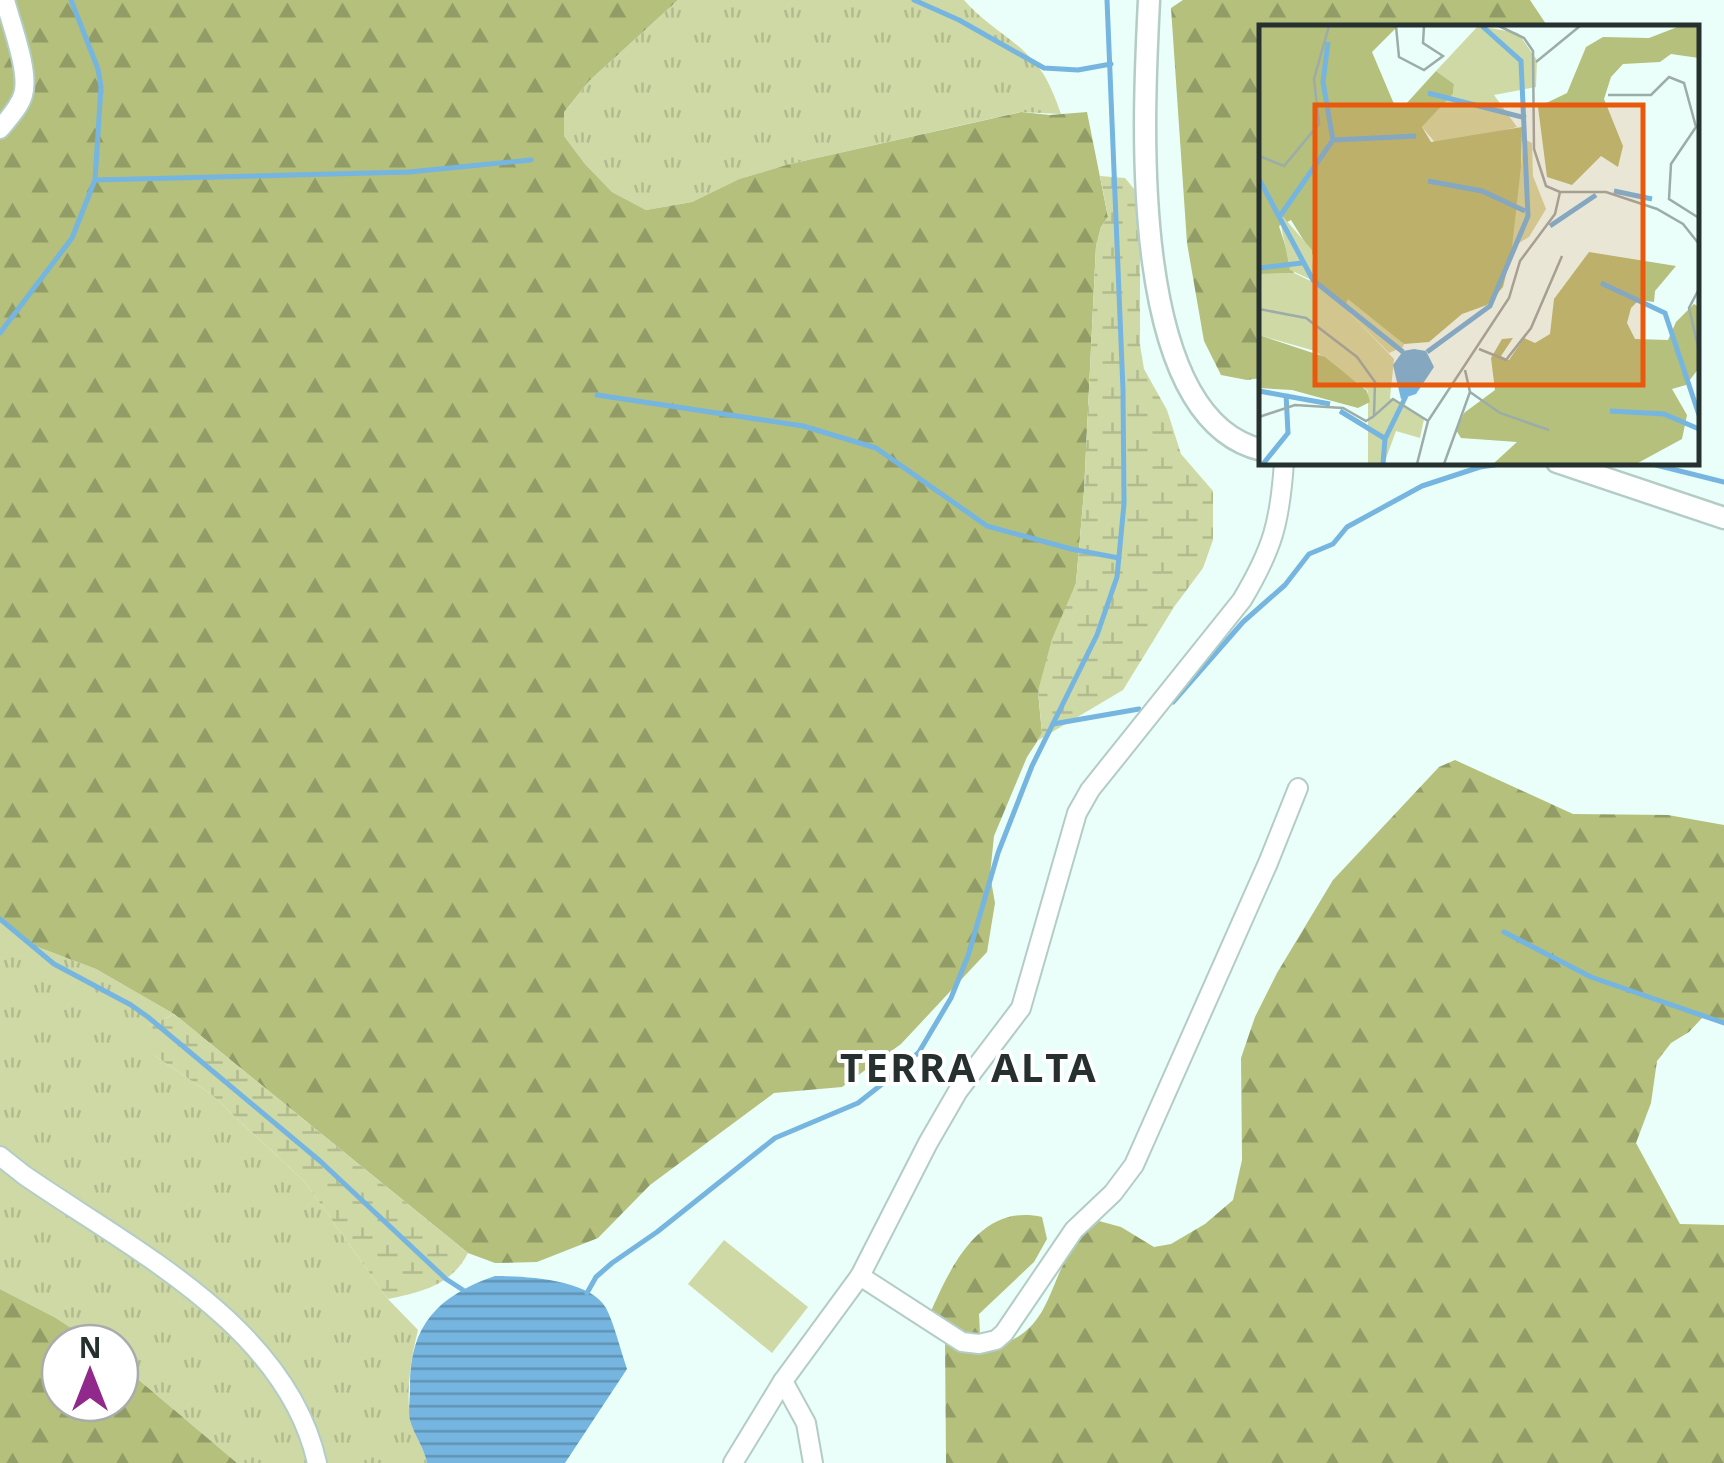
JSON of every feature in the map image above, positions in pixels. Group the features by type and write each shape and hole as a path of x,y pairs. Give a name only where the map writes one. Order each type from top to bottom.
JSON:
{"street":[{"path":"0,129 22,100 24,88 24,71 5,0"},
{"path":"1148,0 1146,186 1160,306 1182,370 1198,400 1230,436 1259,449"},
{"path":"733,1463 783,1381 860,1276 958,1091 1021,1008 1077,813 1090,790 1242,600 1261,567 1280,515 1284,465"},
{"path":"1566,465 1724,518"},
{"path":"860,1276 962,1342 986,1343 1004,1333 1066,1239 1128,1175 1298,788"},
{"path":"0,1156 180,1280 224,1318 284,1384 305,1424 317,1463"},
{"path":"783,1381 806,1423 814,1463"}],"green space":[{"path":"0,0 678,0 589,81 564,112 564,136 585,164 612,192 646,210 692,202 739,179 790,164 1021,112 1087,112 1108,217 1096,246 1076,583 1038,691 1042,734 1027,757 994,836 990,875 995,903 987,952 901,1044 842,1087 774,1093 650,1185 598,1238 537,1262 495,1263 468,1253 174,1014 96,969 35,946 0,920"},
{"path":"678,0 964,0 1036,64 1048,81 1061,114 1020,112 790,164 739,179 692,202 646,210 612,192 585,164 564,136 564,112 589,81"},
{"path":"1183,0 1530,0 1547,25 1259,25 1259,378 1221,375 1204,341 1187,243 1171,8"},
{"path":"1100,176 1125,178 1140,196 1140,345 1144,369 1167,410 1181,454 1213,491 1213,540 1203,568 1123,690 1037,741 1042,733 1038,691 1052,639 1076,583 1096,246 1108,217"},
{"path":"1455,760 1573,814 1668,815 1724,825 1724,1023 1702,1018 1671,1043 1657,1061 1651,1103 1636,1143 1680,1224 1724,1225 1724,1463 946,1463 945,1338 926,1323 968,1246 999,1220 1019,1215 1042,1217 1047,1239 1034,1262 979,1314 980,1335 992,1347 1012,1340 1037,1319 1075,1244 1099,1221 1121,1227 1154,1247 1171,1244 1205,1224 1233,1200 1242,1160 1241,1058 1255,1017 1277,973 1333,880 1439,767"},
{"path":"0,920 35,946 96,969 174,1014 149,1026 154,1055 212,1095 305,1182 388,1299 418,1330 409,1407 411,1424 427,1463 237,1463 140,1381 140,1323 64,1323 0,1289"},
{"path":"174,1014 468,1253 453,1273 434,1286 388,1299 305,1182 212,1095 154,1055 148,1040 149,1026"},
{"path":"724,1240 808,1307 772,1353 688,1284"},
{"path":"0,1289 64,1323 40,1323 40,1423 140,1423 140,1381 237,1463 0,1463"}],"water":[{"path":"495,1276 539,1278 572,1285 598,1298 612,1321 627,1369 565,1463 427,1463 412,1425 411,1367 421,1331 442,1304"}],"waterway":[{"path":"0,333 72,238 95,180 101,87 98,69 71,0"},
{"path":"914,0 959,20 1044,68 1078,70 1111,64"},
{"path":"587,1293 596,1277 612,1263 775,1138 858,1103 895,1074 919,1052 951,998 968,956 998,853 1032,766 1097,635 1117,577 1124,504 1123,390 1107,0"},
{"path":"95,180 409,172 531,160"},
{"path":"597,395 803,426 876,448 987,526 1119,558"},
{"path":"1173,702 1243,622 1285,585 1309,554 1333,544 1347,527 1422,486 1494,465"},
{"path":"1656,465 1724,482"},
{"path":"1053,724 1139,709"},
{"path":"0,919 54,964 148,1017 320,1161 446,1279 463,1290"},
{"path":"1504,932 1591,977 1724,1023"}],"district":[{"name":"TERRA ALTA","path":"969,1066"}]}
